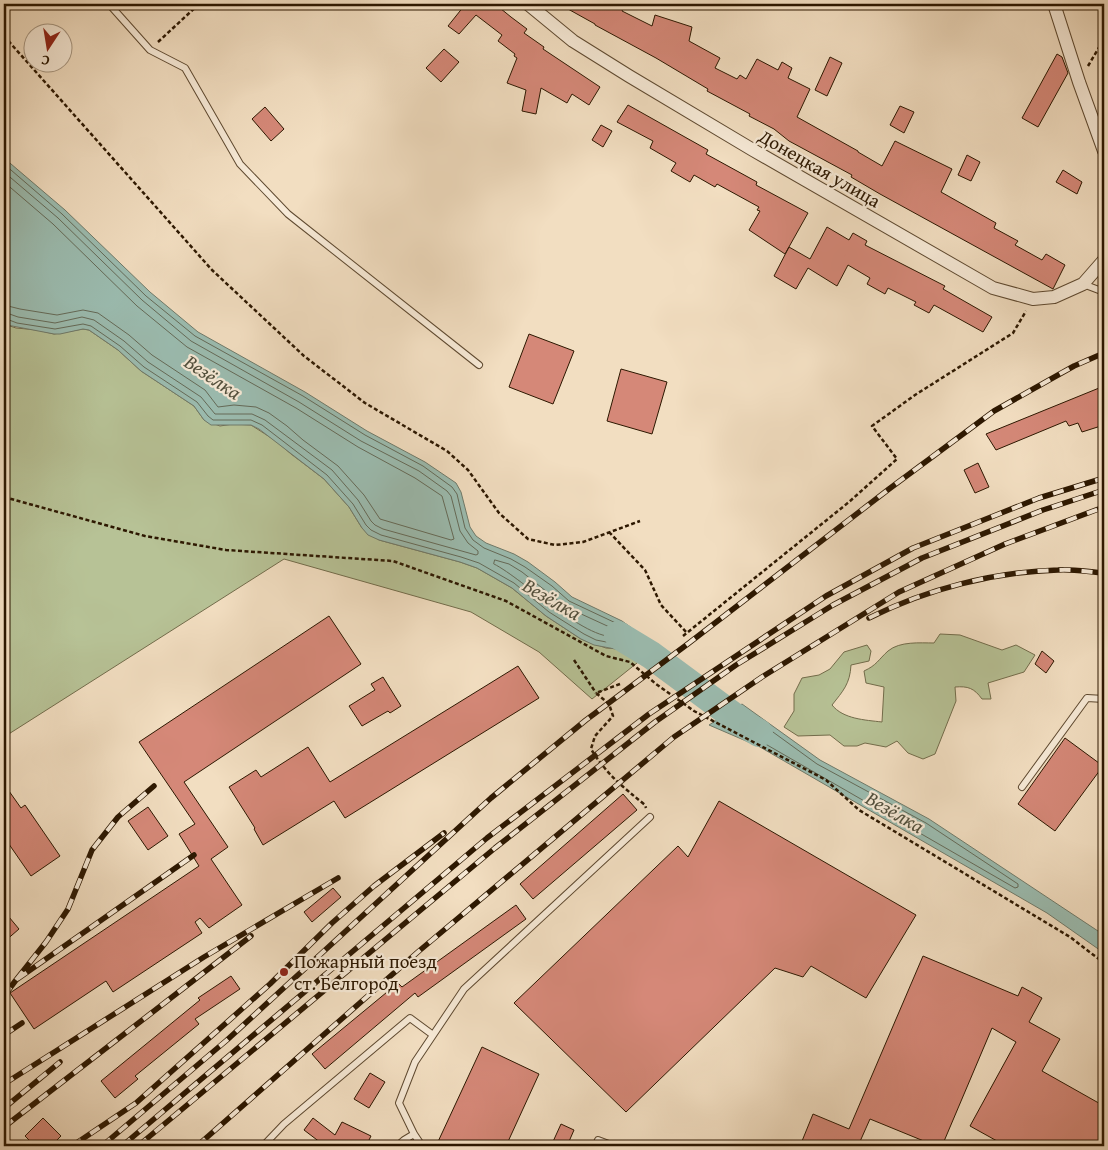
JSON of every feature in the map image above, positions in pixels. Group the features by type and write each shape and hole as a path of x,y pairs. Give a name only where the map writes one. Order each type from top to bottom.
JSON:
{"street":[{"name":"Донецкая улица","path":"528,4 573,41 753,150 992,288 1033,299 1054,297 1083,284 1104,260"},
{"path":"1054,4 1104,151"}],"lane":[{"path":"109,4 150,50 185,68 240,164 288,214 479,365"},
{"path":"1083,284 1104,292"},
{"path":"1022,787 1087,698 1104,699"},
{"path":"422,1146 399,1103 416,1062 464,989 650,818"},
{"path":"263,1146 284,1124 410,1018 433,1035"},
{"path":"397,1146 414,1134"},
{"path":"595,1146 598,1140 614,1146"}],"path":[{"path":"150,50 199,4"},
{"path":"4,36 212,270 304,356 365,403 447,451 468,470 499,513 528,539 555,545 583,542 640,521"},
{"path":"1079,82 1104,39"},
{"path":"683,636 848,502 897,459 872,426 914,394 1013,333 1033,299"},
{"path":"4,497 145,536 226,550 393,561 506,601 606,656 630,662 656,684 694,711 826,780 859,810 1070,937 1104,963"},
{"path":"609,532 645,570 662,605 687,633"},
{"path":"574,660 596,693 609,704 613,716 595,736 591,749 601,766 618,784 645,805 650,818"},
{"path":"596,693 620,684"}],"green space":[{"path":"4,321 7,325 16,328 54,334 83,329 89,330 118,350 141,371 194,406 204,420 220,426 233,424 251,425 276,441 324,479 349,507 362,528 379,540 477,568 512,588 546,616 581,639 606,648 622,649 642,659 592,699 539,652 471,612 284,559 4,737"},
{"path":"940,634 960,635 1002,650 1016,645 1035,655 1024,672 988,683 991,699 982,699 970,688 955,687 956,701 935,754 923,759 908,753 897,741 886,747 865,743 857,746 844,746 830,735 798,736 784,727 794,711 794,694 802,678 819,675 830,669 844,652 867,645 871,651 869,661 851,665 843,691 832,705 848,716 882,722 884,687 866,683 864,671 893,648 910,643 934,643"}],"water":[{"path":"4,158 65,210 150,292 198,332 305,392 367,431 425,462 456,483 461,492 470,527 476,536 486,543 514,554 528,562 572,597 622,621 657,646 651,655 642,659 631,652 594,645 581,639 546,616 512,588 477,568 379,540 368,535 349,507 324,479 259,429 251,425 211,425 204,420 194,406 141,371 118,350 89,330 83,329 54,334 7,325 4,321"},
{"path":"742,704 820,760 929,819 1104,935 1104,953 1047,913 760,747 709,725"}],"building":[{"path":"461,4 495,4 527,29 524,33 544,47 543,49 600,87 589,105 572,94 567,103 541,88 536,114 522,111 526,90 507,83 517,58 514,56 515,54 498,41 502,35 476,15 459,34 448,26 464,6"},
{"path":"559,4 625,4 622,11 652,26 655,15 692,27 689,41 720,58 715,68 737,79 740,75 746,79 757,59 778,70 782,62 792,68 788,78 810,89 797,117 882,166 895,141 952,169 941,192 996,223 994,228 1018,241 1015,245 1042,260 1046,254 1065,265 1053,289 880,194 851,177 852,175 789,141 774,129 749,116 750,114 707,91 708,89 656,58"},
{"path":"444,49 459,62 441,82 426,68"},
{"path":"1057,54 1062,57 1068,73 1038,127 1022,118"},
{"path":"830,57 842,63 827,96 815,90"},
{"path":"628,105 708,150 706,154 757,182 756,185 808,213 785,254 749,230 760,211 757,210 759,207 717,184 715,187 694,175 690,182 671,171 676,163 650,148 653,141 617,122"},
{"path":"900,106 914,112 904,133 890,125"},
{"path":"265,107 284,129 271,141 252,119"},
{"path":"601,125 612,131 603,147 592,140"},
{"path":"967,155 980,162 971,181 958,175"},
{"path":"1063,170 1082,182 1077,194 1056,182"},
{"path":"827,227 849,240 853,233 867,241 865,245 945,286 943,289 992,317 983,332 934,305 929,313 914,305 916,302 888,288 885,294 867,284 870,278 848,265 837,286 808,268 796,289 774,276 789,247 810,259"},
{"path":"529,334 574,351 553,404 509,387"},
{"path":"621,369 667,382 652,434 607,421"},
{"path":"1104,386 1104,425 1082,432 1078,423 1069,426 1066,421 996,450 986,434"},
{"path":"978,463 989,487 975,493 964,470"},
{"path":"329,616 361,664 184,782 228,847 211,859 242,905 209,928 200,918 195,922 202,933 113,992 106,981 34,1029 10,993 199,866 179,834 195,824 139,742"},
{"path":"1042,651 1054,661 1046,673 1035,664"},
{"path":"518,666 539,698 345,818 334,801 263,845 255,828 229,787 256,770 261,777 308,747 330,782"},
{"path":"383,677 401,706 362,726 349,706 375,690 371,684"},
{"path":"1065,738 1103,766 1055,831 1018,804"},
{"path":"4,784 21,808 25,805 60,856 31,876 4,837"},
{"path":"623,794 637,810 533,899 520,884"},
{"path":"719,801 916,915 866,998 811,966 803,977 775,968 626,1112 514,1003 678,846 688,857"},
{"path":"148,807 168,836 148,850 128,821"},
{"path":"333,888 341,897 312,922 304,912"},
{"path":"516,905 526,919 418,997 415,993 325,1069 312,1054 398,983 402,987"},
{"path":"4,911 19,929 4,942"},
{"path":"923,956 1018,996 1022,987 1042,998 1029,1022 1060,1039 1042,1071 1104,1106 1104,1146 994,1146 997,1141 970,1126 1016,1042 992,1028 942,1146 936,1146 870,1119 858,1146 800,1146 813,1114 849,1129"},
{"path":"231,976 240,989 195,1019 199,1024 135,1076 138,1079 115,1098 101,1081 200,1000 198,998"},
{"path":"482,1047 539,1074 506,1146 436,1146"},
{"path":"370,1073 385,1082 369,1108 354,1099"},
{"path":"43,1118 61,1136 51,1146 35,1146 25,1136"},
{"path":"313,1118 335,1135 342,1122 371,1136 366,1146 325,1146 304,1130"},
{"path":"561,1124 574,1130 567,1146 551,1146"}],"waterway":[{"name":"Везёлка","path":"618,635 651,655 759,733"}],"railway":[{"path":"102,1146 227,1040 491,798 586,720 994,411 1074,366 1104,353"},
{"path":"122,1146 487,838 649,714 826,596 913,548 1039,498 1104,478"},
{"path":"138,1146 495,848 655,722 736,665 833,605 922,558 1043,510 1104,490"},
{"path":"197,1146 419,951 674,737 762,677 899,592 1005,544 1104,507"},
{"path":"869,618 937,591 985,578 1034,571 1075,570 1104,573"},
{"path":"16,980 46,942 68,909 92,850 118,817 154,786"},
{"path":"72,1146 136,1103 270,984 332,923 374,886 444,833"},
{"path":"4,996 16,980 194,855"},
{"path":"4,1084 204,957 338,878"},
{"path":"4,1127 251,936"},
{"path":"4,1035 22,1023"},
{"path":"4,1108 60,1062"}],"place":[{"name":"Пожарный поезд ст. Белгород","path":"284,972"}]}
